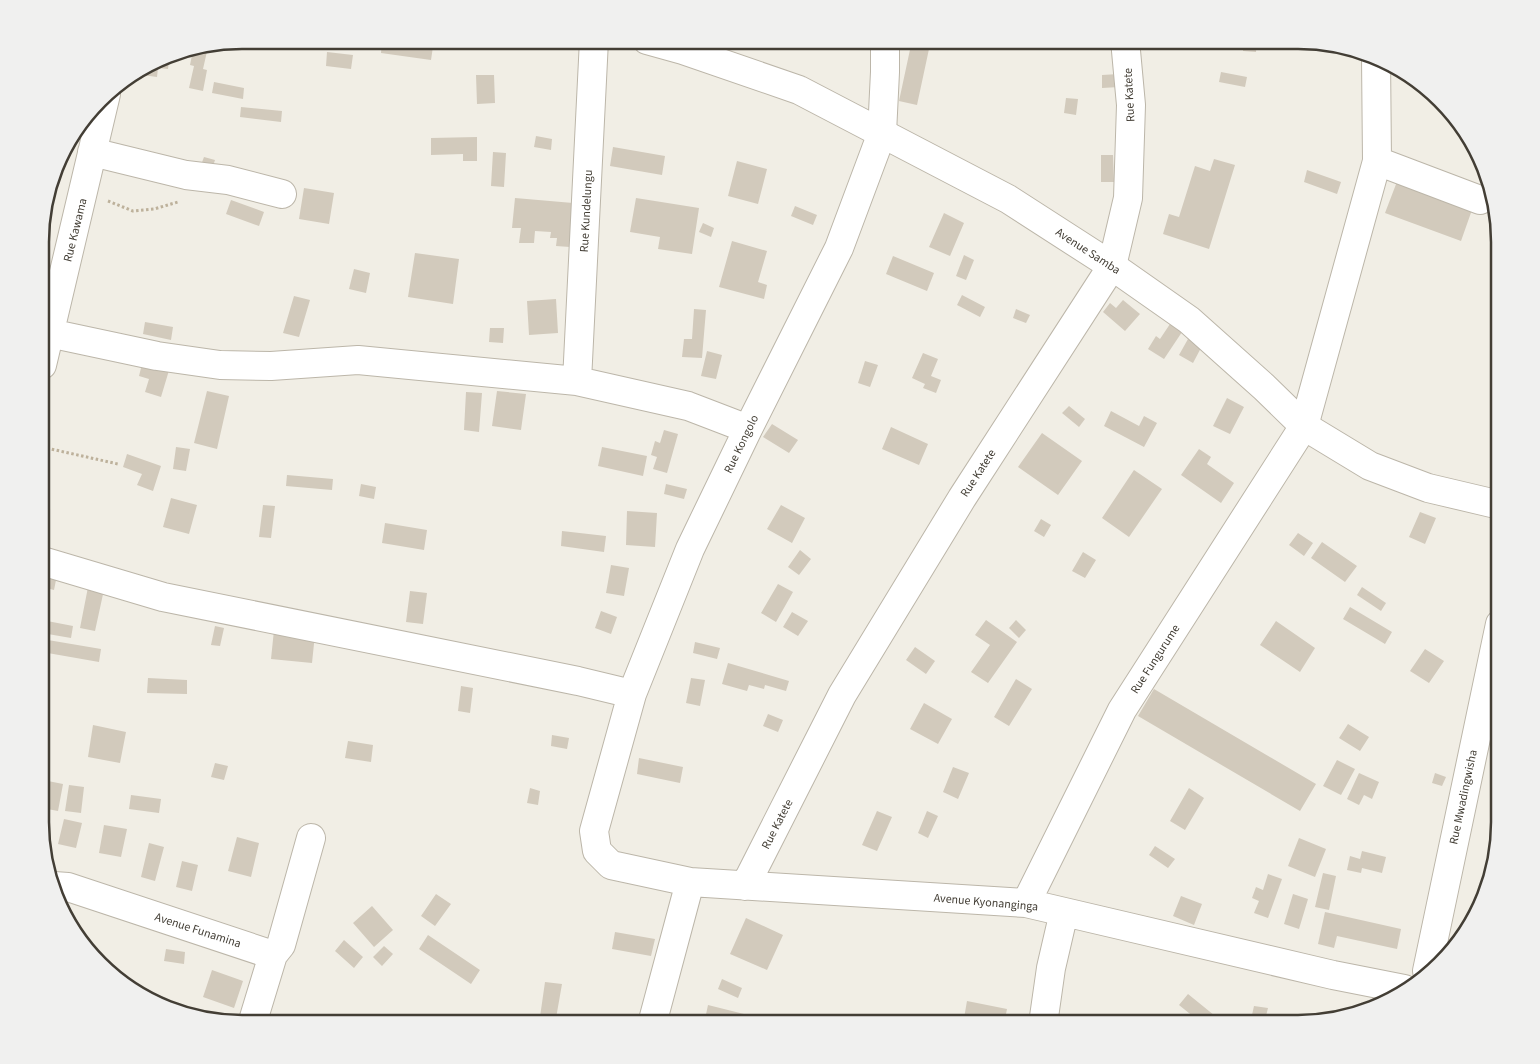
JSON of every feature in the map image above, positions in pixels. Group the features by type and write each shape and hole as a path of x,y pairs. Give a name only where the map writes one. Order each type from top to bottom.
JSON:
{"street":[{"name":"Rue Kundelungu","path":"577,381 594,49"},
{"name":"Avenue Samba","path":"679,49 799,90 1008,199 1112,266 1189,320 1264,387 1304,426 1370,466 1428,488 1491,503"},
{"name":"Rue Kongolo","path":"597,851 594,831 632,694 690,549 748,429 840,248 882,133 885,49"},
{"name":"Rue Katete","path":"745,886 842,695 962,498 1112,266 1128,198 1131,105 1126,49"},
{"path":"1376,65 1376,161 1480,200"},
{"name":"Rue Kawama","path":"49,333 84,193 103,108"},
{"path":"92,152 186,175 228,180 282,194"},
{"name":"Rue Fungurume","path":"1026,903 1122,710 1304,426 1376,161"},
{"path":"49,333 156,356 220,365 272,366 358,360 577,381 688,406 748,429"},
{"path":"49,563 163,597 578,681 632,694"},
{"name":"Rue Mwadingwisha","path":"1428,964 1491,667"},
{"path":"255,1015 273,955 281,945 311,838"},
{"name":"Avenue Kyonanginga","path":"597,851 611,865 690,882 1026,903 1333,975 1397,988"},
{"path":"654,1015 690,882"},
{"name":"Avenue Funamina","path":"60,886 68,887 273,955"},
{"path":"1044,1015 1051,968 1064,912"}],"path":[{"path":"84,193 132,211 154,209 182,202"},
{"path":"49,449 118,464"}],"building":[{"path":"381,49 433,49 431,60 381,53"},
{"path":"910,49 929,49 917,105 899,101"},
{"path":"1243,49 1256,49 1256,52 1243,51"},
{"path":"207,52 203,69 207,70 203,91 189,88 194,66 190,65 192,55"},
{"path":"327,52 353,55 351,69 326,66"},
{"path":"169,63 168,69 159,68"},
{"path":"158,68 157,77 145,75"},
{"path":"1221,72 1247,77 1245,87 1219,82"},
{"path":"1119,74 1119,87 1102,88 1102,75"},
{"path":"476,75 494,75 495,103 477,104"},
{"path":"214,82 244,88 243,99 212,93"},
{"path":"1066,98 1078,99 1076,115 1064,113"},
{"path":"241,107 282,111 281,122 240,117"},
{"path":"536,136 552,139 551,150 534,147"},
{"path":"477,137 477,161 463,161 463,154 431,155 431,138"},
{"path":"613,147 665,156 662,175 610,166"},
{"path":"493,152 506,153 504,187 491,186"},
{"path":"1101,155 1113,155 1114,182 1101,182"},
{"path":"204,157 215,160 212,169 201,165"},
{"path":"1214,159 1235,165 1209,249 1163,234 1169,214 1179,217 1195,166 1210,171"},
{"path":"737,161 767,169 758,204 728,196"},
{"path":"1307,170 1341,182 1337,194 1304,182"},
{"path":"1398,179 1473,207 1461,241 1385,213"},
{"path":"304,188 334,193 329,224 299,219"},
{"path":"515,198 573,203 570,247 556,246 557,238 550,238 551,232 535,231 534,243 519,243 521,228 512,228"},
{"path":"636,198 699,208 692,254 658,249 660,237 630,232"},
{"path":"231,200 264,212 259,226 226,214"},
{"path":"795,206 817,215 813,225 791,216"},
{"path":"944,213 964,223 950,256 929,247"},
{"path":"703,223 714,228 711,237 699,232"},
{"path":"732,241 767,251 758,282 767,285 764,299 719,287"},
{"path":"415,253 459,259 453,304 408,297"},
{"path":"964,255 974,260 966,280 956,276"},
{"path":"893,256 934,273 927,291 886,274"},
{"path":"354,269 370,273 366,293 349,289"},
{"path":"962,295 985,307 980,317 957,305"},
{"path":"294,296 310,300 299,337 283,333"},
{"path":"556,299 558,333 529,335 527,301"},
{"path":"1123,300 1140,314 1125,331 1103,312 1110,303 1116,308"},
{"path":"694,309 706,310 702,358 682,357 684,339 692,339"},
{"path":"1016,309 1030,315 1026,323 1013,318"},
{"path":"145,322 173,327 171,340 143,334"},
{"path":"1170,324 1182,332 1164,359 1148,349 1156,336 1160,339"},
{"path":"490,328 504,328 503,343 489,342"},
{"path":"1188,339 1202,346 1193,363 1179,355"},
{"path":"707,351 722,355 716,379 701,376"},
{"path":"923,353 938,359 931,376 941,380 936,393 923,388 925,384 912,378"},
{"path":"143,360 170,367 161,397 145,392 149,379 139,376"},
{"path":"865,361 878,365 870,387 858,383"},
{"path":"207,391 229,396 217,449 194,443"},
{"path":"497,391 526,394 521,430 492,426"},
{"path":"466,392 482,393 479,432 464,430"},
{"path":"1227,398 1244,407 1230,434 1213,426"},
{"path":"1069,406 1085,419 1079,427 1062,413"},
{"path":"1111,411 1139,426 1144,416 1157,423 1144,447 1104,426"},
{"path":"772,424 798,440 789,453 763,437"},
{"path":"891,427 928,444 919,465 882,449"},
{"path":"664,430 678,434 667,473 653,469 657,457 651,455 655,441 660,443"},
{"path":"1042,433 1082,461 1058,495 1018,467"},
{"path":"176,447 190,449 186,471 173,469"},
{"path":"602,447 647,456 643,476 598,466"},
{"path":"1199,449 1211,457 1207,464 1234,483 1221,503 1181,475"},
{"path":"127,454 161,466 153,491 137,485 142,474 123,467"},
{"path":"1134,470 1162,489 1129,537 1102,518"},
{"path":"287,475 333,479 332,490 286,486"},
{"path":"361,484 376,487 374,499 359,496"},
{"path":"666,484 687,489 684,499 664,494"},
{"path":"171,498 197,505 189,534 163,527"},
{"path":"263,505 275,506 271,538 259,537"},
{"path":"781,505 805,518 792,543 767,529"},
{"path":"627,511 657,513 655,547 626,545"},
{"path":"1420,512 1436,518 1425,544 1409,537"},
{"path":"1041,519 1051,525 1044,537 1034,531"},
{"path":"385,523 427,530 424,550 382,543"},
{"path":"562,531 606,536 604,552 561,546"},
{"path":"1298,533 1313,543 1304,556 1289,545"},
{"path":"1322,542 1357,566 1345,582 1311,558"},
{"path":"800,550 811,559 799,575 788,567"},
{"path":"1083,552 1096,560 1085,578 1072,571"},
{"path":"611,565 629,568 624,596 606,593"},
{"path":"49,568 58,570 54,590 49,589"},
{"path":"89,582 105,585 95,631 80,628"},
{"path":"778,584 793,592 776,622 761,613"},
{"path":"1362,587 1386,603 1381,611 1357,595"},
{"path":"410,591 427,593 423,624 406,622"},
{"path":"1350,607 1392,632 1385,644 1343,619"},
{"path":"601,611 617,617 611,634 595,628"},
{"path":"792,612 808,621 798,636 783,627"},
{"path":"986,620 1017,642 988,683 971,672 990,645 975,635"},
{"path":"1016,620 1026,630 1019,638 1009,628"},
{"path":"49,621 73,626 71,638 49,634"},
{"path":"1276,621 1315,648 1300,672 1260,645"},
{"path":"215,626 224,628 220,646 211,645"},
{"path":"274,630 315,634 312,663 271,659"},
{"path":"49,640 101,649 99,662 49,653"},
{"path":"695,642 720,648 717,659 693,653"},
{"path":"915,647 935,661 926,674 906,660"},
{"path":"1425,649 1444,661 1429,683 1410,671"},
{"path":"728,663 789,681 786,691 765,685 764,689 749,685 747,691 722,684"},
{"path":"148,678 187,680 187,694 147,693"},
{"path":"691,678 705,680 700,706 686,703"},
{"path":"1016,679 1032,689 1009,726 994,717"},
{"path":"461,686 473,688 470,713 458,711"},
{"path":"1154,689 1316,784 1300,811 1138,716"},
{"path":"924,703 952,719 938,744 910,729"},
{"path":"768,714 783,720 778,732 763,726"},
{"path":"1348,724 1369,737 1360,751 1339,738"},
{"path":"93,725 126,732 120,763 88,757"},
{"path":"552,735 569,738 567,749 551,746"},
{"path":"348,741 373,745 371,762 345,758"},
{"path":"639,758 683,767 680,783 637,774"},
{"path":"1337,760 1355,769 1341,795 1323,786"},
{"path":"215,763 228,766 224,780 211,777"},
{"path":"953,767 969,773 958,799 943,792"},
{"path":"1359,773 1379,782 1372,799 1364,795 1359,805 1347,799"},
{"path":"1435,773 1446,777 1442,786 1432,783"},
{"path":"49,781 63,784 58,811 49,809"},
{"path":"69,785 84,787 81,813 65,811"},
{"path":"530,788 540,791 538,805 527,803"},
{"path":"1189,788 1204,798 1185,830 1170,821"},
{"path":"131,795 161,799 159,813 129,809"},
{"path":"877,811 892,817 877,851 862,845"},
{"path":"927,811 938,816 928,838 918,833"},
{"path":"64,819 82,823 76,848 58,844"},
{"path":"104,825 127,829 121,857 99,853"},
{"path":"237,837 259,843 251,877 228,871"},
{"path":"1299,838 1326,849 1315,877 1288,866"},
{"path":"149,843 164,847 155,881 141,877"},
{"path":"1155,846 1175,859 1168,868 1149,855"},
{"path":"1362,851 1386,857 1382,873 1362,868 1361,873 1347,870 1350,856 1360,859"},
{"path":"182,861 198,865 192,891 176,887"},
{"path":"1323,873 1336,876 1329,910 1315,907"},
{"path":"1268,874 1282,879 1268,918 1254,913 1259,901 1252,898 1256,887 1263,890"},
{"path":"436,894 451,904 435,926 421,916"},
{"path":"1293,894 1308,899 1299,929 1284,924"},
{"path":"1181,896 1202,904 1194,925 1173,916"},
{"path":"372,906 393,930 374,947 353,923"},
{"path":"1325,912 1401,929 1397,949 1337,936 1334,948 1318,944"},
{"path":"746,918 783,935 767,970 730,954"},
{"path":"615,932 655,939 651,956 612,949"},
{"path":"428,935 480,970 471,984 419,949"},
{"path":"344,940 363,957 354,968 335,951"},
{"path":"384,946 393,954 382,966 373,957"},
{"path":"166,949 185,952 184,964 164,961"},
{"path":"212,970 243,981 234,1008 203,997"},
{"path":"722,979 742,988 738,998 718,989"},
{"path":"545,982 562,984 557,1015 540,1015"},
{"path":"1188,994 1214,1015 1191,1015 1179,1005"},
{"path":"967,1001 1007,1009 1006,1015 965,1015"},
{"path":"708,1005 744,1014 744,1015 706,1015"},
{"path":"1254,1006 1268,1008 1266,1015 1252,1015"}]}
